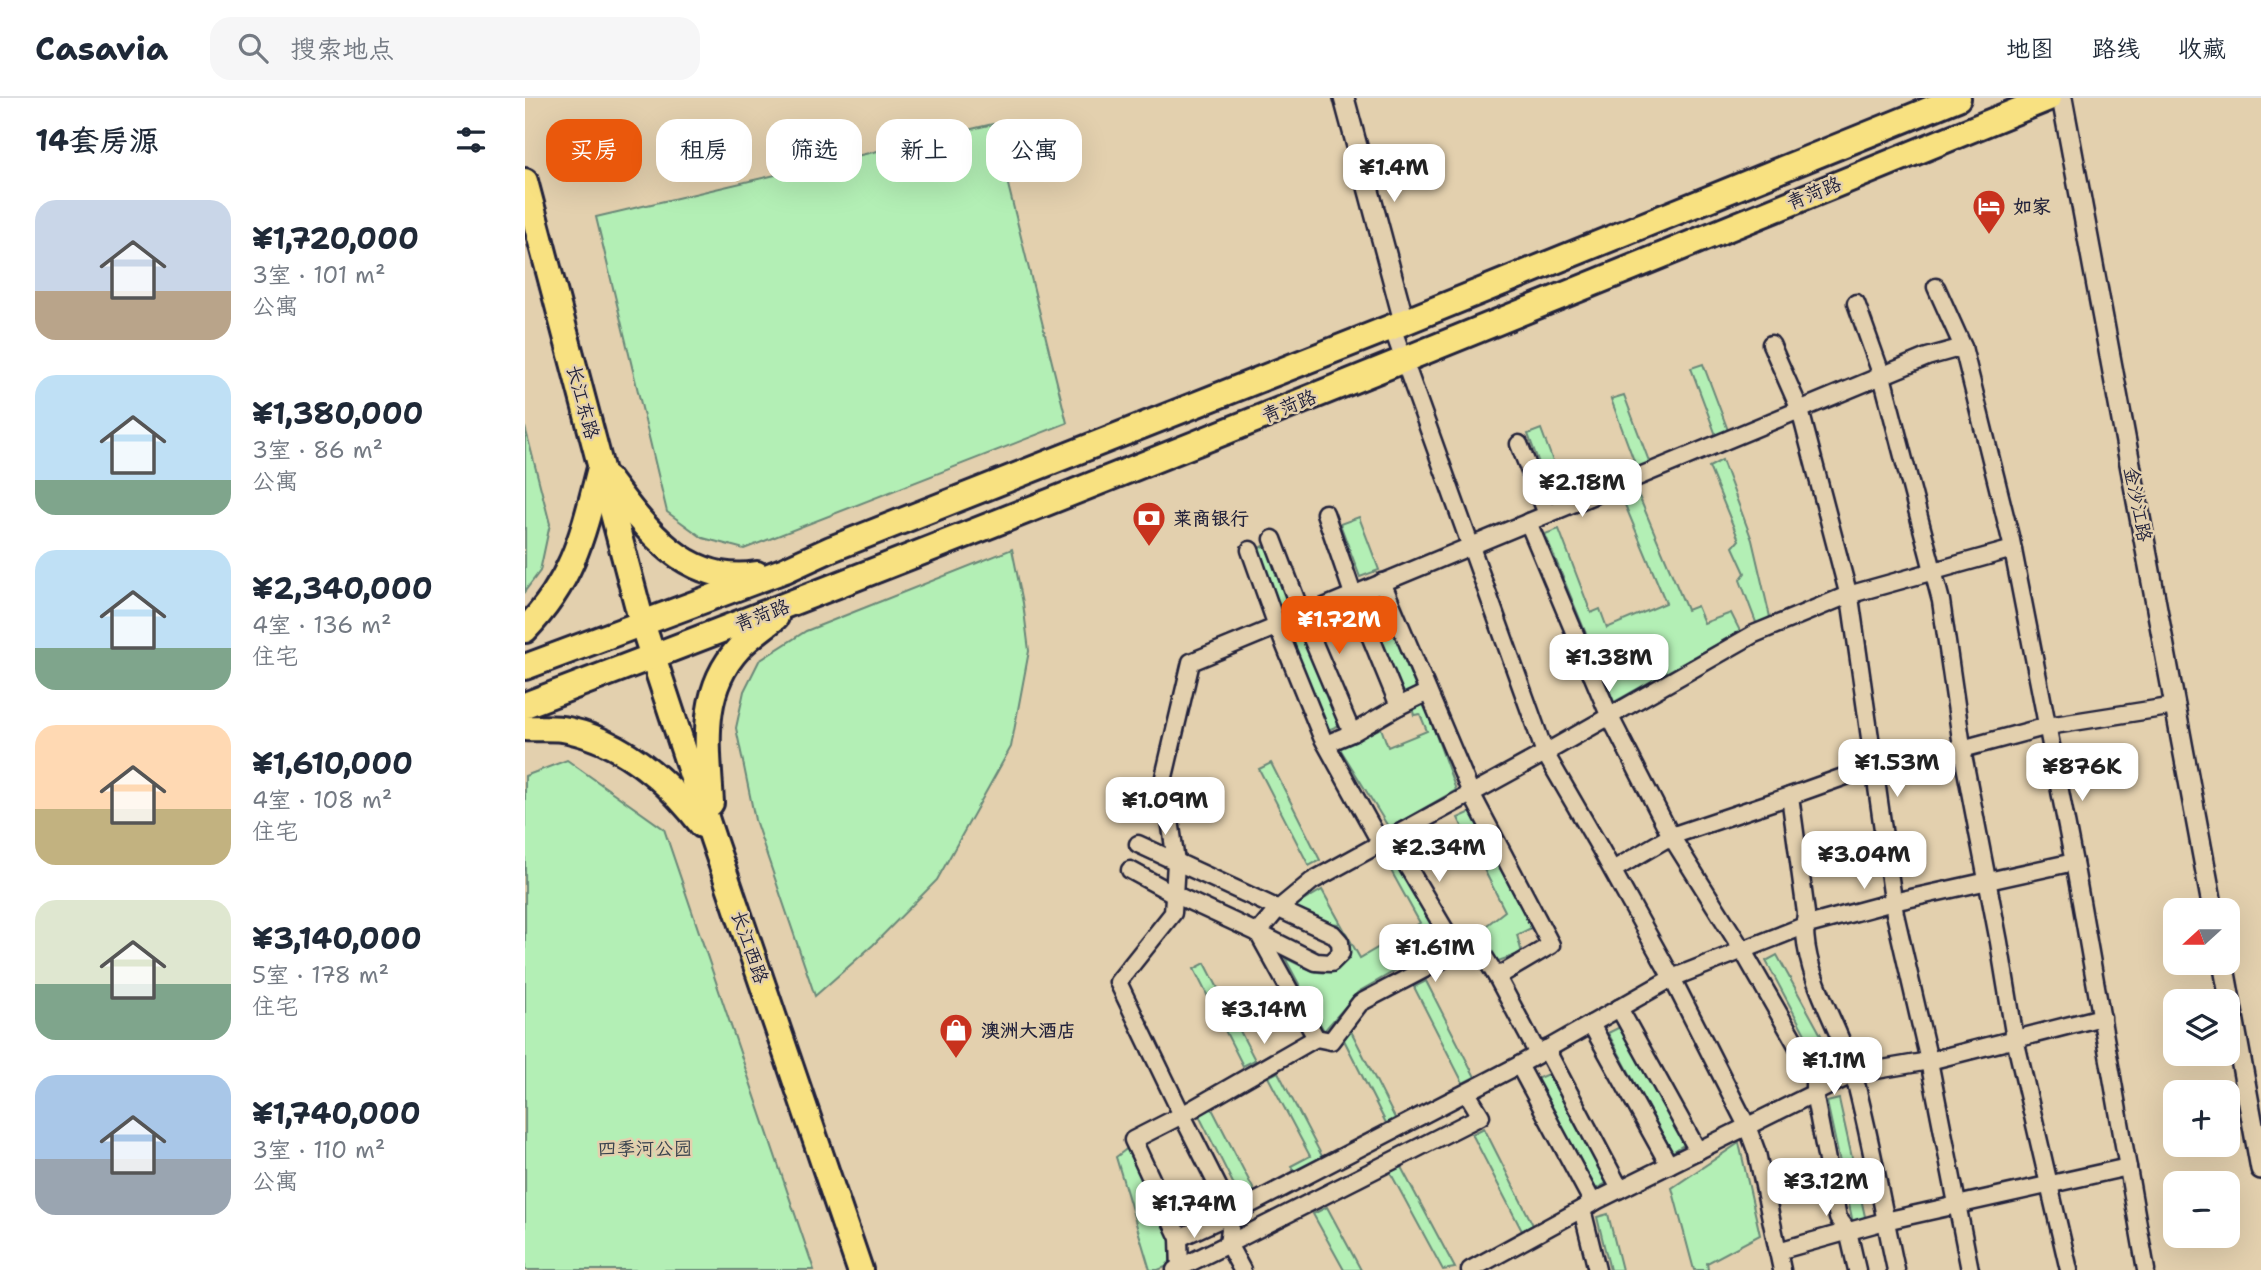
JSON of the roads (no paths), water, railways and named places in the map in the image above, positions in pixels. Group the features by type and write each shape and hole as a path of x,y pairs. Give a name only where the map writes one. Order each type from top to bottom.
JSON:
{"main road":[{"name":"青菏路","path":"525,667 785,570 831,549 1958,98"},
{"name":"青菏路","path":"525,705 794,603 1405,360 2049,98"},
{"name":"长江东路","path":"525,181 642,623"},
{"path":"600,468 647,529 693,567 720,574 747,576 785,570"},
{"path":"525,630 558,590 580,546 600,468"},
{"path":"713,839 708,747 712,694 721,672 738,649 794,603"},
{"name":"长江西路","path":"642,623 860,1270"},
{"path":"525,728 568,730 616,746 682,799 713,839"}],"street":[{"path":"1345,98 1405,360 1545,752 1672,978 1747,1126 1757,1153 1782,1270"},
{"name":"金沙江路","path":"2062,98 2211,898"},
{"path":"1935,287 1963,347 2013,549 2074,862 2146,1270"},
{"path":"1856,303 1882,376 1941,601 1962,749 2015,1039 2069,1270"},
{"path":"1772,344 1800,410 1848,595 1893,902 1929,1060 1970,1270"},
{"path":"1242,1270 1229,1244 1232,1214 1118,982 1173,913 1176,862 1164,777 1191,662 1927,357 1963,347"},
{"path":"1519,444 1547,514"},
{"path":"1325,513 1353,594 1399,706"},
{"path":"1528,522 1609,715 1671,836 1743,951 1814,1075 1814,1093 1838,1218 1848,1231 1857,1270"},
{"path":"1273,539 1352,733"},
{"path":"1258,933 1277,910 1312,881 1754,634 1848,595 2013,549"},
{"path":"1250,550 1277,626 1326,744 1457,950"},
{"path":"1382,582 1471,793 1551,945 1497,977"},
{"path":"1326,744 1428,692"},
{"path":"1613,870 1671,836 1874,765 1962,749 2048,726 2175,706"},
{"path":"1790,796 1806,913 1804,926 1808,958 1853,1074 1896,1270"},
{"path":"1130,870 1316,962 1331,963 1341,953 1339,942 1333,934 1138,844"},
{"path":"1179,1238 1232,1214 1468,1093 1672,978 1804,926 1893,902 2074,862"},
{"path":"1258,933 1316,1038"},
{"path":"1468,1093 1481,1116 1178,1269 1179,1238 1133,1140 1316,1038 1331,1041 1360,1003 1474,940 1620,1189"},
{"path":"2225,975 2261,1169"},
{"path":"1619,1008 1698,1151"},
{"path":"1470,1270 1620,1189 1853,1074 1929,1060 2102,1017"},
{"path":"1591,1024 1669,1165"},
{"path":"1519,1065 1588,1206 1597,1270"},
{"path":"1778,1251 1885,1220 2128,1167"}],"place":[{"name":"如家","path":"1989,236"},
{"name":"莱商银行","path":"1149,548"},
{"name":"澳洲大酒店","path":"956,1060"}],"park label":[{"name":"四季河公园","path":"645,1148"}]}
